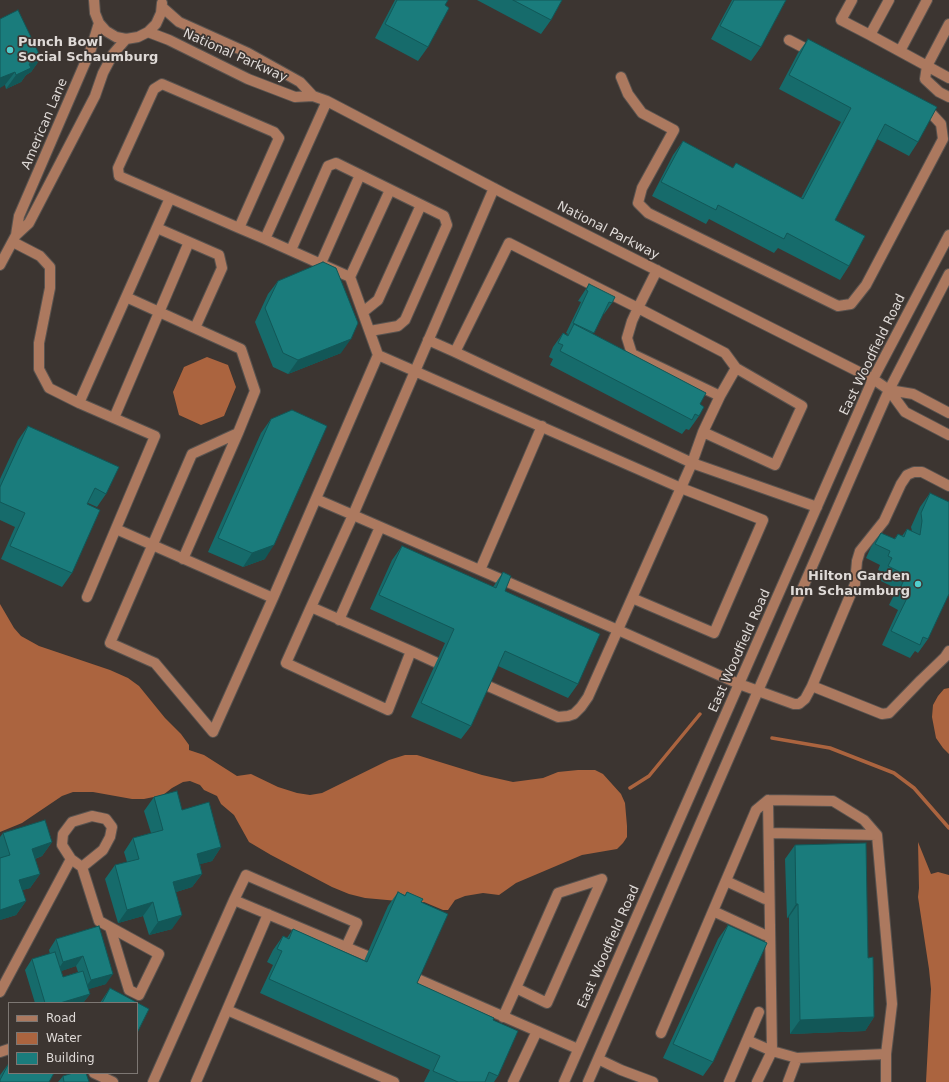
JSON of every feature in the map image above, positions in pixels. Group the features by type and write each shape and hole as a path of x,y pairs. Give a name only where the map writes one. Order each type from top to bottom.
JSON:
{"street":[{"path":"852,0 841,20 949,78"},
{"path":"870,35 889,0"},
{"path":"900,51 927,0"},
{"path":"93,1 95,13 99,23 106,32 116,37 126,39 138,37 148,32 156,24 161,13 161,3"},
{"name":"National Parkway","path":"161,3 179,22 248,53 300,82 313,96"},
{"name":"American Lane","path":"0,265 14,238 19,216 91,49 99,23"},
{"path":"949,24 927,66 924,79 939,92 949,97"},
{"name":"National Parkway","path":"148,32 169,40 248,79 295,97 313,96 327,101 494,188 874,379 889,390 905,412 949,435"},
{"name":"American Lane","path":"14,238 29,223 95,96 103,73 112,54 126,39"},
{"path":"789,40 824,58"},
{"path":"621,77 628,94 642,113 674,130 642,188 638,203 648,213 838,306 851,304 866,285 943,139 941,124 929,111 915,104"},
{"path":"238,433 192,454 110,643 155,663 213,732 273,598 378,355 350,277 321,263 239,228 119,176 118,168 154,89 162,84 274,132 279,138 239,228"},
{"path":"265,239 327,101"},
{"path":"291,250 328,166 336,163 444,216 447,225 405,320 398,326 370,331"},
{"path":"321,263 360,175"},
{"path":"410,651 388,710 286,663 494,188"},
{"path":"350,277 390,190"},
{"path":"79,403 170,198"},
{"path":"363,312 378,300 422,205"},
{"path":"156,228 219,255 222,268 195,328"},
{"name":"East Woodfield Road","path":"564,1082 874,379 949,235"},
{"path":"14,238 40,256 50,267 50,288 39,343 39,369 49,388 79,403 155,436 87,597"},
{"path":"114,418 190,242"},
{"path":"455,352 509,243 725,353 736,368 802,406 775,465 703,432"},
{"path":"657,270 632,320 627,338 632,354 720,396"},
{"path":"588,1082 889,390 949,274"},
{"path":"126,297 240,349 255,391 183,559"},
{"path":"428,340 692,463 817,507"},
{"path":"378,355 681,488 762,520 714,633 632,598"},
{"path":"488,686 558,717 574,714 588,697 692,463 703,432 720,396 736,368"},
{"name":"National Parkway","path":"889,390 913,394 949,412"},
{"path":"480,570 542,426"},
{"path":"316,499 739,684 794,704 799,704 812,686 855,584 857,561 860,551 884,521 901,484 907,475 914,472 922,472 949,486"},
{"path":"339,620 380,527"},
{"path":"116,529 273,598"},
{"path":"311,607 434,662"},
{"path":"812,686 882,714 889,713 946,657 949,651"},
{"path":"757,1082 772,1051 768,800"},
{"path":"661,1033 756,810 768,800 833,801 864,820 877,835 892,1004 886,1054 886,1082"},
{"path":"82,867 103,850 110,837 112,827 106,819 92,816 72,822 63,834 62,845 71,859 82,867 100,921 159,954 139,995 129,990 110,927"},
{"path":"769,833 877,835"},
{"path":"0,992 71,859"},
{"path":"152,1082 246,875 357,923 346,947"},
{"path":"503,1016 558,892 602,879 547,1003 516,988"},
{"path":"726,881 765,899"},
{"path":"234,900 346,947 578,1050"},
{"path":"713,912 765,935"},
{"path":"196,1082 268,914"},
{"path":"227,1010 394,1082"},
{"path":"729,1082 759,1012"},
{"path":"513,1082 537,1031"},
{"path":"747,1040 772,1051 798,1058 886,1054"},
{"path":"598,1058 621,1070 653,1082"},
{"path":"788,1082 798,1058"},
{"path":"96,1074 113,1082"}],"water":[{"path":"207,357 228,365 236,387 224,416 201,425 179,415 173,392 184,367"},
{"path":"0,604 14,628 21,636 39,646 110,670 128,678 139,686 165,718 181,734 189,745 189,750 204,755 237,776 251,774 278,787 297,793 310,795 322,793 389,760 405,755 417,755 482,775 513,782 543,778 558,772 595,770 603,774 621,794 625,803 627,837 617,849 582,855 516,883 499,895 483,893 465,896 455,900 448,910 443,910 424,902 420,903 365,898 349,894 332,887 249,842 234,815 221,804 217,796 204,790 200,785 190,781 183,782 163,795 144,799 132,799 93,792 73,792 62,796 22,823 0,832"},
{"path":"949,688 949,754 936,738 932,717 933,705 938,696 944,689"},
{"path":"918,842 931,874 938,872 949,875 949,1082 926,1082 931,989 918,897"}],"building":[{"path":"397,0 448,0 445,5 449,8 428,47 385,24"},
{"path":"513,0 562,0 551,20"},
{"path":"734,0 786,0 761,47 720,26"},
{"path":"18,10 41,58 29,64 31,68 16,75 15,72 0,78 0,19"},
{"path":"808,39 937,107 918,142 885,124 835,220 865,236 849,266 787,233 784,239 718,205 716,210 661,182 683,141 733,168 736,163 803,199 851,108 789,75"},
{"path":"323,262 336,268 358,323 351,339 298,360 283,353 265,308 278,281"},
{"path":"589,284 615,297 612,303 609,302 594,333 573,323 588,291 586,290"},
{"path":"574,324 706,393 700,404 704,407 699,416 695,414 692,420 560,351 563,345 558,343 563,333 568,336"},
{"path":"292,410 327,426 274,545 252,553 218,538 271,419"},
{"path":"28,426 119,467 106,494 95,488 87,504 100,510 72,573 10,546 25,513 0,502 0,487"},
{"name":"Hilton Garden Inn Schaumburg","path":"930,493 949,502 949,594 928,639 923,637 920,645 891,631 908,596 899,591 906,575 888,566 892,558 888,556 890,551 875,544 881,533 895,539 898,534 904,537 907,529 920,535 922,521 921,513"},
{"path":"402,546 496,588 503,572 511,576 505,591 600,634 578,684 505,651 471,726 421,703 454,629 379,595"},
{"path":"177,791 182,810 209,802 221,847 197,854 202,874 173,882 182,915 158,922 153,902 127,910 115,865 139,859 133,838 163,830 154,797"},
{"path":"45,820 52,842 32,849 40,874 19,880 26,901 0,910 0,858 10,855 3,833"},
{"path":"866,843 868,958 873,957 874,1017 800,1020 798,904 796,904 795,845"},
{"path":"398,892 405,896 407,892 423,899 421,902 448,914 417,983 494,1018 493,1020 518,1031 498,1076 489,1072 485,1082 458,1082 433,1071 440,1056 269,979 282,951 277,949 283,936 289,939 293,929 367,962"},
{"path":"728,925 767,943 713,1062 673,1044"},
{"path":"99,926 113,974 91,980 83,956 63,962 56,939"},
{"path":"55,952 63,977 83,971 90,994 63,1002 45,1002 32,959"},
{"path":"110,988 136,1002 103,1002"},
{"path":"138,1003 149,1009 138,1031"},
{"path":"8,1065 8,1074 53,1074 49,1082 0,1082"},
{"path":"70,1074 86,1074 89,1082 64,1082 63,1076"}],"waterway":[{"path":"630,788 649,776 700,714"},
{"path":"772,738 830,748 894,773 914,788 949,828"}],"place":[{"name":"Punch Bowl Social Schaumburg","path":"10,50"},
{"name":"Hilton Garden Inn Schaumburg","path":"918,584"}]}
